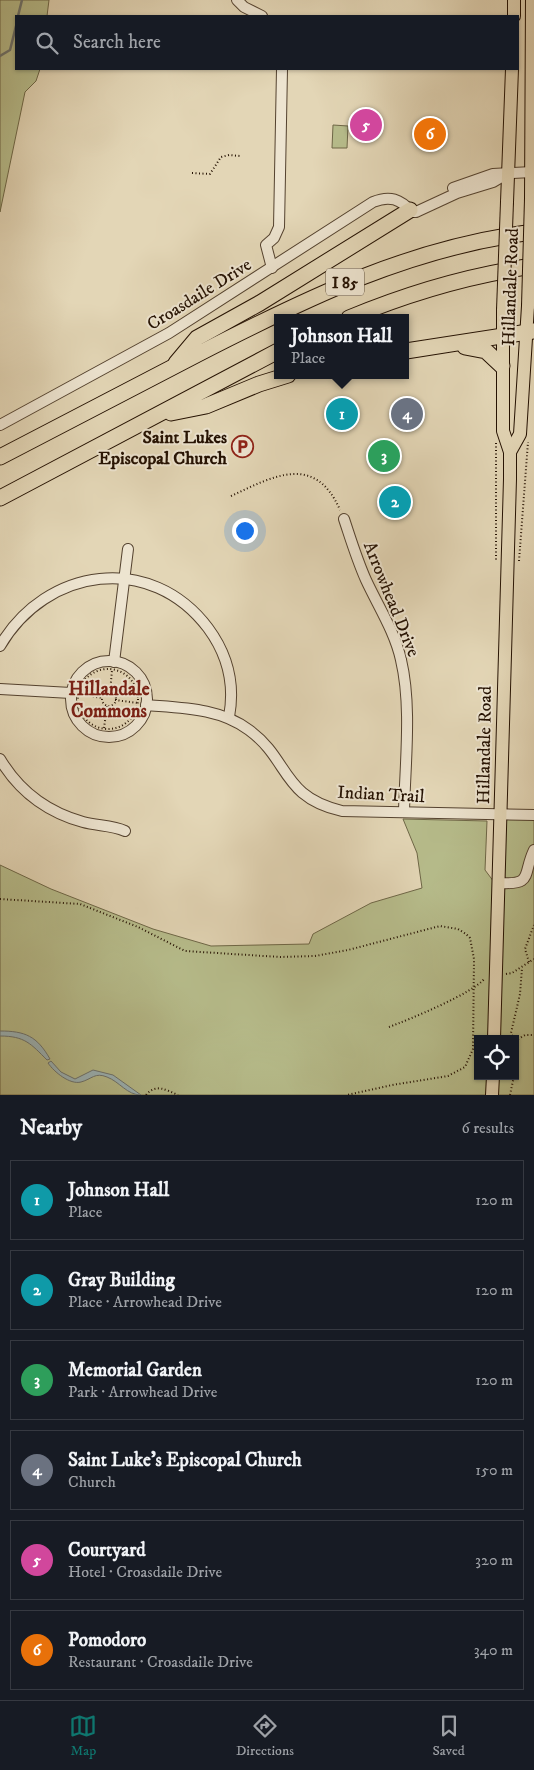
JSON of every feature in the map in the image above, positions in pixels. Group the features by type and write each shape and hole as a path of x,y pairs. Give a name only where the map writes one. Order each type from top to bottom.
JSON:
{"highway":[{"path":"169,370 197,338 282,289 410,210"},
{"name":"I 85","path":"279,314 368,273 440,250 534,232"},
{"name":"I 85","path":"359,314 443,284 534,266"},
{"name":"I 85","path":"0,457 274,316"},
{"path":"409,351 530,331"},
{"path":"451,345 482,350 502,366"},
{"path":"0,498 274,353"},
{"path":"154,416 206,406 275,379"}],"main road":[{"path":"514,0 514,15"},
{"name":"Hillandale Road","path":"510,452 520,434 530,331 528,306 533,172 532,0"},
{"name":"Hillandale Road","path":"494,1035 510,452 503,431 502,366 512,70"},
{"path":"492,1095 493,1080"}],"street":[{"path":"237,0 244,7 260,15"},
{"path":"272,268 266,245 274,238 279,227 282,70"},
{"path":"410,210 434,195 493,174 533,172"},
{"name":"Croasdaile Drive","path":"0,425 169,333 373,202 392,198 401,202 410,210"},
{"name":"Arrowhead Drive","path":"344,519 357,560 392,634 402,665 406,710 404,812"},
{"path":"113,666 128,549"},
{"path":"0,646 20,618 45,596 75,583 106,579 143,583 163,590 178,599 204,624 219,645 228,667 232,690 229,718"},
{"path":"106,662 113,666 130,668 141,680 146,693 142,704 140,720 128,732 120,735 103,736 87,730 76,718 73,710 75,694 78,678 90,667 106,662"},
{"path":"0,689 75,694"},
{"name":"Indian Trail","path":"142,704 195,710 229,718 260,739 290,781 309,798 329,808 342,811 534,815"},
{"path":"0,759 20,787 50,809 85,822 125,831"},
{"path":"499,883 521,884 528,880 532,872 534,850"}],"path":[{"path":"192,174 210,174 221,157 229,155 240,156"},
{"path":"496,443 496,560 520,560 528,434"},
{"path":"231,496 276,476 300,474 313,478 322,485 336,500 344,519"},
{"path":"110,693 113,666"},
{"path":"75,694 89,677 97,671 113,666"},
{"path":"113,666 132,681 142,704"},
{"path":"102,698 105,693 110,693 115,696 115,700"},
{"path":"75,694 102,698"},
{"path":"75,694 82,714 89,722 104,728 117,728 126,723 142,704"},
{"path":"102,698 108,706"},
{"path":"115,700 142,704"},
{"path":"108,706 113,704 115,700"},
{"path":"104,728 108,706"},
{"path":"0,900 80,904 138,927 174,947 195,952 280,957 315,956 348,950 440,926 458,929 470,938 474,959 473,1049 470,1060 465,1067 448,1076 392,1084 347,1095"},
{"path":"529,962 525,949 534,925"},
{"path":"500,974 512,973 534,959"},
{"path":"512,1035 520,994 522,968"},
{"path":"388,1027 423,1014 473,989 491,975"},
{"path":"519,1038 525,1035 534,1035"},
{"path":"510,1095 513,1080"},
{"path":"146,1095 159,1088 178,1095"}],"green space":[{"path":"0,0 49,0 47,15 15,15 15,70 40,70 36,81 25,92 0,212"},
{"path":"333,125 348,126 347,148 332,148"},
{"path":"504,818 534,819 534,1095 0,1095 0,865 51,889 153,929 211,946 309,944 313,934 371,903 422,888 417,853 403,819 487,821 485,870 497,886"}],"water":[{"path":"0,1031 17,1032 30,1036 40,1045 50,1059 47,1060 32,1045 22,1039 0,1036"},
{"path":"51,1061 61,1072 75,1079 93,1070 113,1075 141,1095 128,1091 112,1079 103,1076 96,1076 81,1082 72,1082 54,1070 48,1063"}],"waterway":[{"path":"18,15 22,0"},
{"path":"0,56 10,50 15,30"}],"place":[{"name":"Courtyard","path":"366,125"},
{"name":"Pomodoro","path":"430,134"},
{"name":"Johnson Hall","path":"342,414"},
{"name":"Saint Luke's Episcopal Church","path":"407,414"},
{"name":"Saint Lukes Episcopal Church","path":"243,447"},
{"name":"Memorial Garden","path":"384,456"},
{"name":"Gray Building","path":"395,502"}],"district":[{"name":"Hillandale Commons","path":"109,699"}]}
